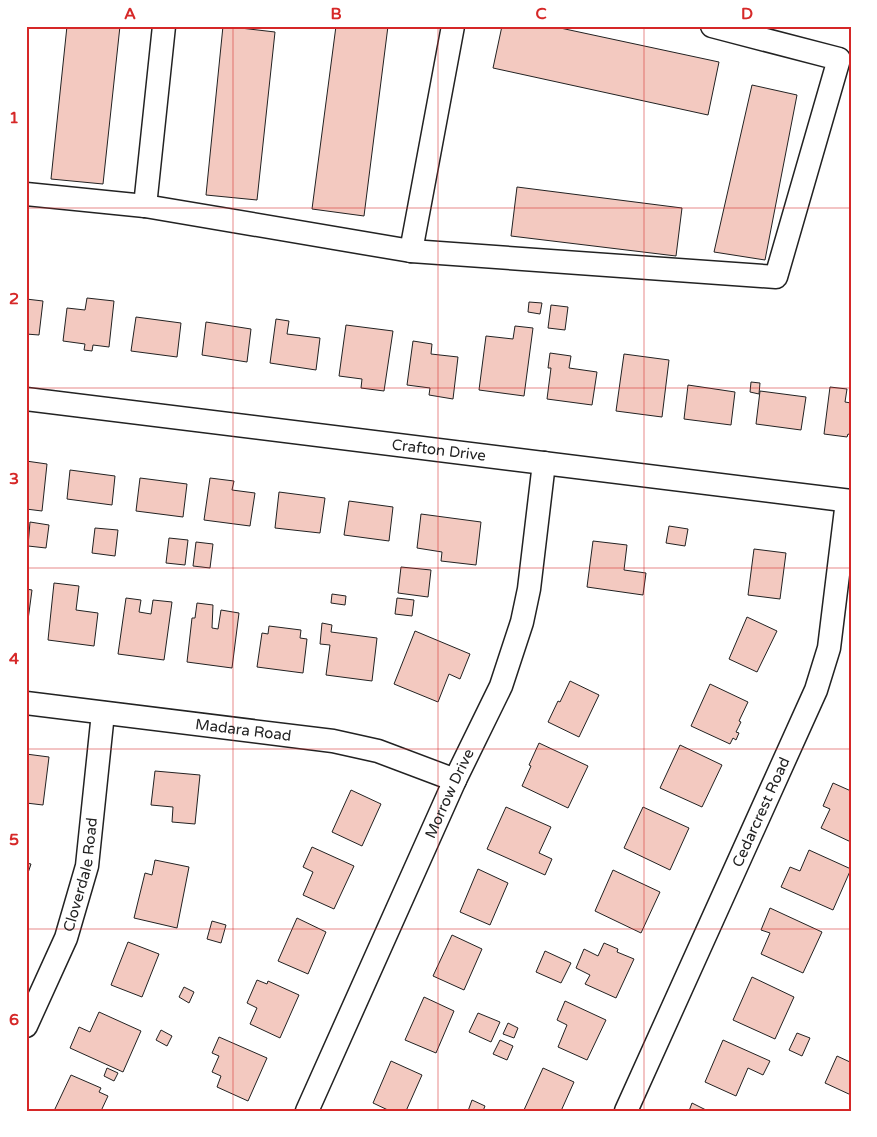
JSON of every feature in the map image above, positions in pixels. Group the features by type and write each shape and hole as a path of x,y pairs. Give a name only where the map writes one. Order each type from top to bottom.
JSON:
{"street":[{"path":"145,206 164,26"},
{"path":"411,251 453,26"},
{"path":"26,194 145,206 411,251 776,277 839,59 712,26"},
{"name":"Crafton Drive","path":"26,399 849,501"},
{"name":"Morrow Drive","path":"307,1111 455,780 501,686 522,622 530,589 544,463"},
{"name":"Cedarcrest Road","path":"626,1111 816,690 829,648 849,501"},
{"name":"Madara Road","path":"26,703 333,741 378,752 455,780"},
{"name":"Cloverdale Road","path":"26,1026 66,938 87,866 103,713"}],"building":[{"path":"67,26 120,26 103,184 51,179"},
{"path":"223,26 275,32 257,200 206,195"},
{"path":"336,26 388,26 364,216 312,209"},
{"path":"502,26 551,26 719,62 708,115 493,68"},
{"path":"752,85 797,95 765,260 714,252"},
{"path":"517,187 682,208 676,256 511,236"},
{"path":"87,298 114,301 109,347 93,345 92,351 84,350 85,344 63,341 67,308 85,310"},
{"path":"26,299 43,301 39,335 26,334"},
{"path":"529,302 542,303 540,314 528,312"},
{"path":"551,305 568,307 565,330 548,328"},
{"path":"136,317 181,323 177,357 131,351"},
{"path":"276,319 289,321 287,334 320,338 316,370 270,363"},
{"path":"206,322 251,329 247,362 202,355"},
{"path":"346,325 393,331 384,391 361,388 362,379 339,376"},
{"path":"515,326 533,328 524,396 479,390 486,336 513,339"},
{"path":"413,341 432,344 431,354 458,357 453,399 429,395 430,388 407,385"},
{"path":"550,353 571,356 569,368 597,372 592,405 547,399 551,368 548,368"},
{"path":"624,354 669,360 662,417 616,411"},
{"path":"751,382 760,383 759,394 750,392"},
{"path":"688,385 735,392 731,425 684,419"},
{"path":"830,387 847,389 845,402 851,403 851,435 848,434 847,437 824,434"},
{"path":"760,391 806,397 801,430 756,424"},
{"path":"26,461 47,464 42,511 26,509"},
{"path":"70,470 115,476 112,505 67,499"},
{"path":"140,478 187,484 183,517 136,511"},
{"path":"210,478 234,481 232,490 255,493 250,526 204,520"},
{"path":"279,492 325,498 320,533 275,528"},
{"path":"349,501 393,507 389,541 344,535"},
{"path":"421,514 481,522 476,565 441,561 442,552 417,548"},
{"path":"30,522 49,525 46,548 28,546"},
{"path":"669,526 688,529 685,546 666,543"},
{"path":"95,528 118,530 115,556 92,553"},
{"path":"169,538 188,540 185,565 166,563"},
{"path":"593,541 627,545 624,570 646,573 643,595 587,587"},
{"path":"196,542 213,544 210,568 193,566"},
{"path":"754,549 786,553 780,599 748,595"},
{"path":"401,567 431,570 428,597 398,593"},
{"path":"54,583 79,586 76,610 98,613 94,646 48,640"},
{"path":"26,589 32,590 26,635"},
{"path":"332,594 346,596 345,605 331,603"},
{"path":"126,598 141,600 139,612 151,614 153,600 172,602 164,660 118,654"},
{"path":"397,598 414,600 412,616 395,614"},
{"path":"197,603 213,605 212,628 218,629 221,610 239,613 232,668 187,662 192,618 195,618"},
{"path":"747,617 777,631 757,672 729,659"},
{"path":"322,623 332,625 331,632 377,638 372,681 326,675 330,645 320,644"},
{"path":"269,626 301,630 300,638 307,639 303,673 257,667 262,633 268,634"},
{"path":"415,631 470,654 460,679 449,674 438,702 394,684"},
{"path":"570,681 599,695 579,737 548,722"},
{"path":"710,684 748,702 739,721 741,722 736,732 739,733 736,740 733,738 730,744 691,726"},
{"path":"539,743 588,766 568,808 522,786"},
{"path":"680,745 722,765 702,807 660,788"},
{"path":"26,754 49,757 43,805 26,803"},
{"path":"155,771 200,775 195,824 172,822 173,807 151,805"},
{"path":"833,783 851,791 851,842 821,828 830,809 823,806"},
{"path":"351,790 381,804 362,846 332,832"},
{"path":"506,807 551,827 539,853 552,859 545,875 487,849"},
{"path":"643,807 689,828 670,870 624,848"},
{"path":"312,847 354,866 334,909 303,895 313,872 303,867"},
{"path":"809,850 851,869 833,910 781,887 790,867 800,871"},
{"path":"155,860 189,867 177,928 134,918 145,873 152,875"},
{"path":"26,863 31,864 26,879"},
{"path":"478,869 508,883 490,925 460,912"},
{"path":"613,870 660,892 641,933 595,911"},
{"path":"770,908 822,932 803,973 761,954 770,933 761,930"},
{"path":"297,918 326,932 308,974 278,961"},
{"path":"212,921 226,925 221,943 207,939"},
{"path":"452,935 482,949 464,990 433,976"},
{"path":"128,942 159,954 142,997 111,985"},
{"path":"604,943 618,949 617,952 634,959 616,998 585,984 590,975 576,968 584,949 598,956"},
{"path":"545,951 571,963 561,983 536,972"},
{"path":"752,977 794,997 775,1039 733,1020"},
{"path":"257,980 267,984 268,981 299,995 280,1038 250,1024 257,1008 247,1003"},
{"path":"184,987 194,992 189,1003 179,997"},
{"path":"424,997 454,1011 436,1053 405,1040"},
{"path":"565,1001 606,1020 587,1060 558,1047 567,1025 557,1020"},
{"path":"99,1012 141,1031 123,1072 70,1048 79,1027 90,1032"},
{"path":"478,1013 500,1022 491,1042 469,1032"},
{"path":"508,1023 518,1028 514,1038 503,1034"},
{"path":"161,1030 172,1036 167,1046 156,1040"},
{"path":"797,1033 810,1038 802,1056 789,1050"},
{"path":"219,1037 267,1058 248,1101 217,1087 221,1076 212,1072 219,1056 212,1053"},
{"path":"500,1040 513,1046 507,1060 493,1054"},
{"path":"723,1040 770,1061 763,1075 748,1068 736,1096 705,1082"},
{"path":"837,1056 850,1062 851,1060 851,1095 825,1083"},
{"path":"391,1061 422,1075 406,1111 390,1111 373,1103"},
{"path":"107,1068 118,1073 114,1081 104,1076"},
{"path":"543,1068 574,1082 561,1111 524,1110"},
{"path":"71,1075 101,1088 99,1092 108,1096 101,1111 54,1111"},
{"path":"472,1100 485,1106 483,1111 468,1111"},
{"path":"692,1103 708,1111 689,1111"}]}
